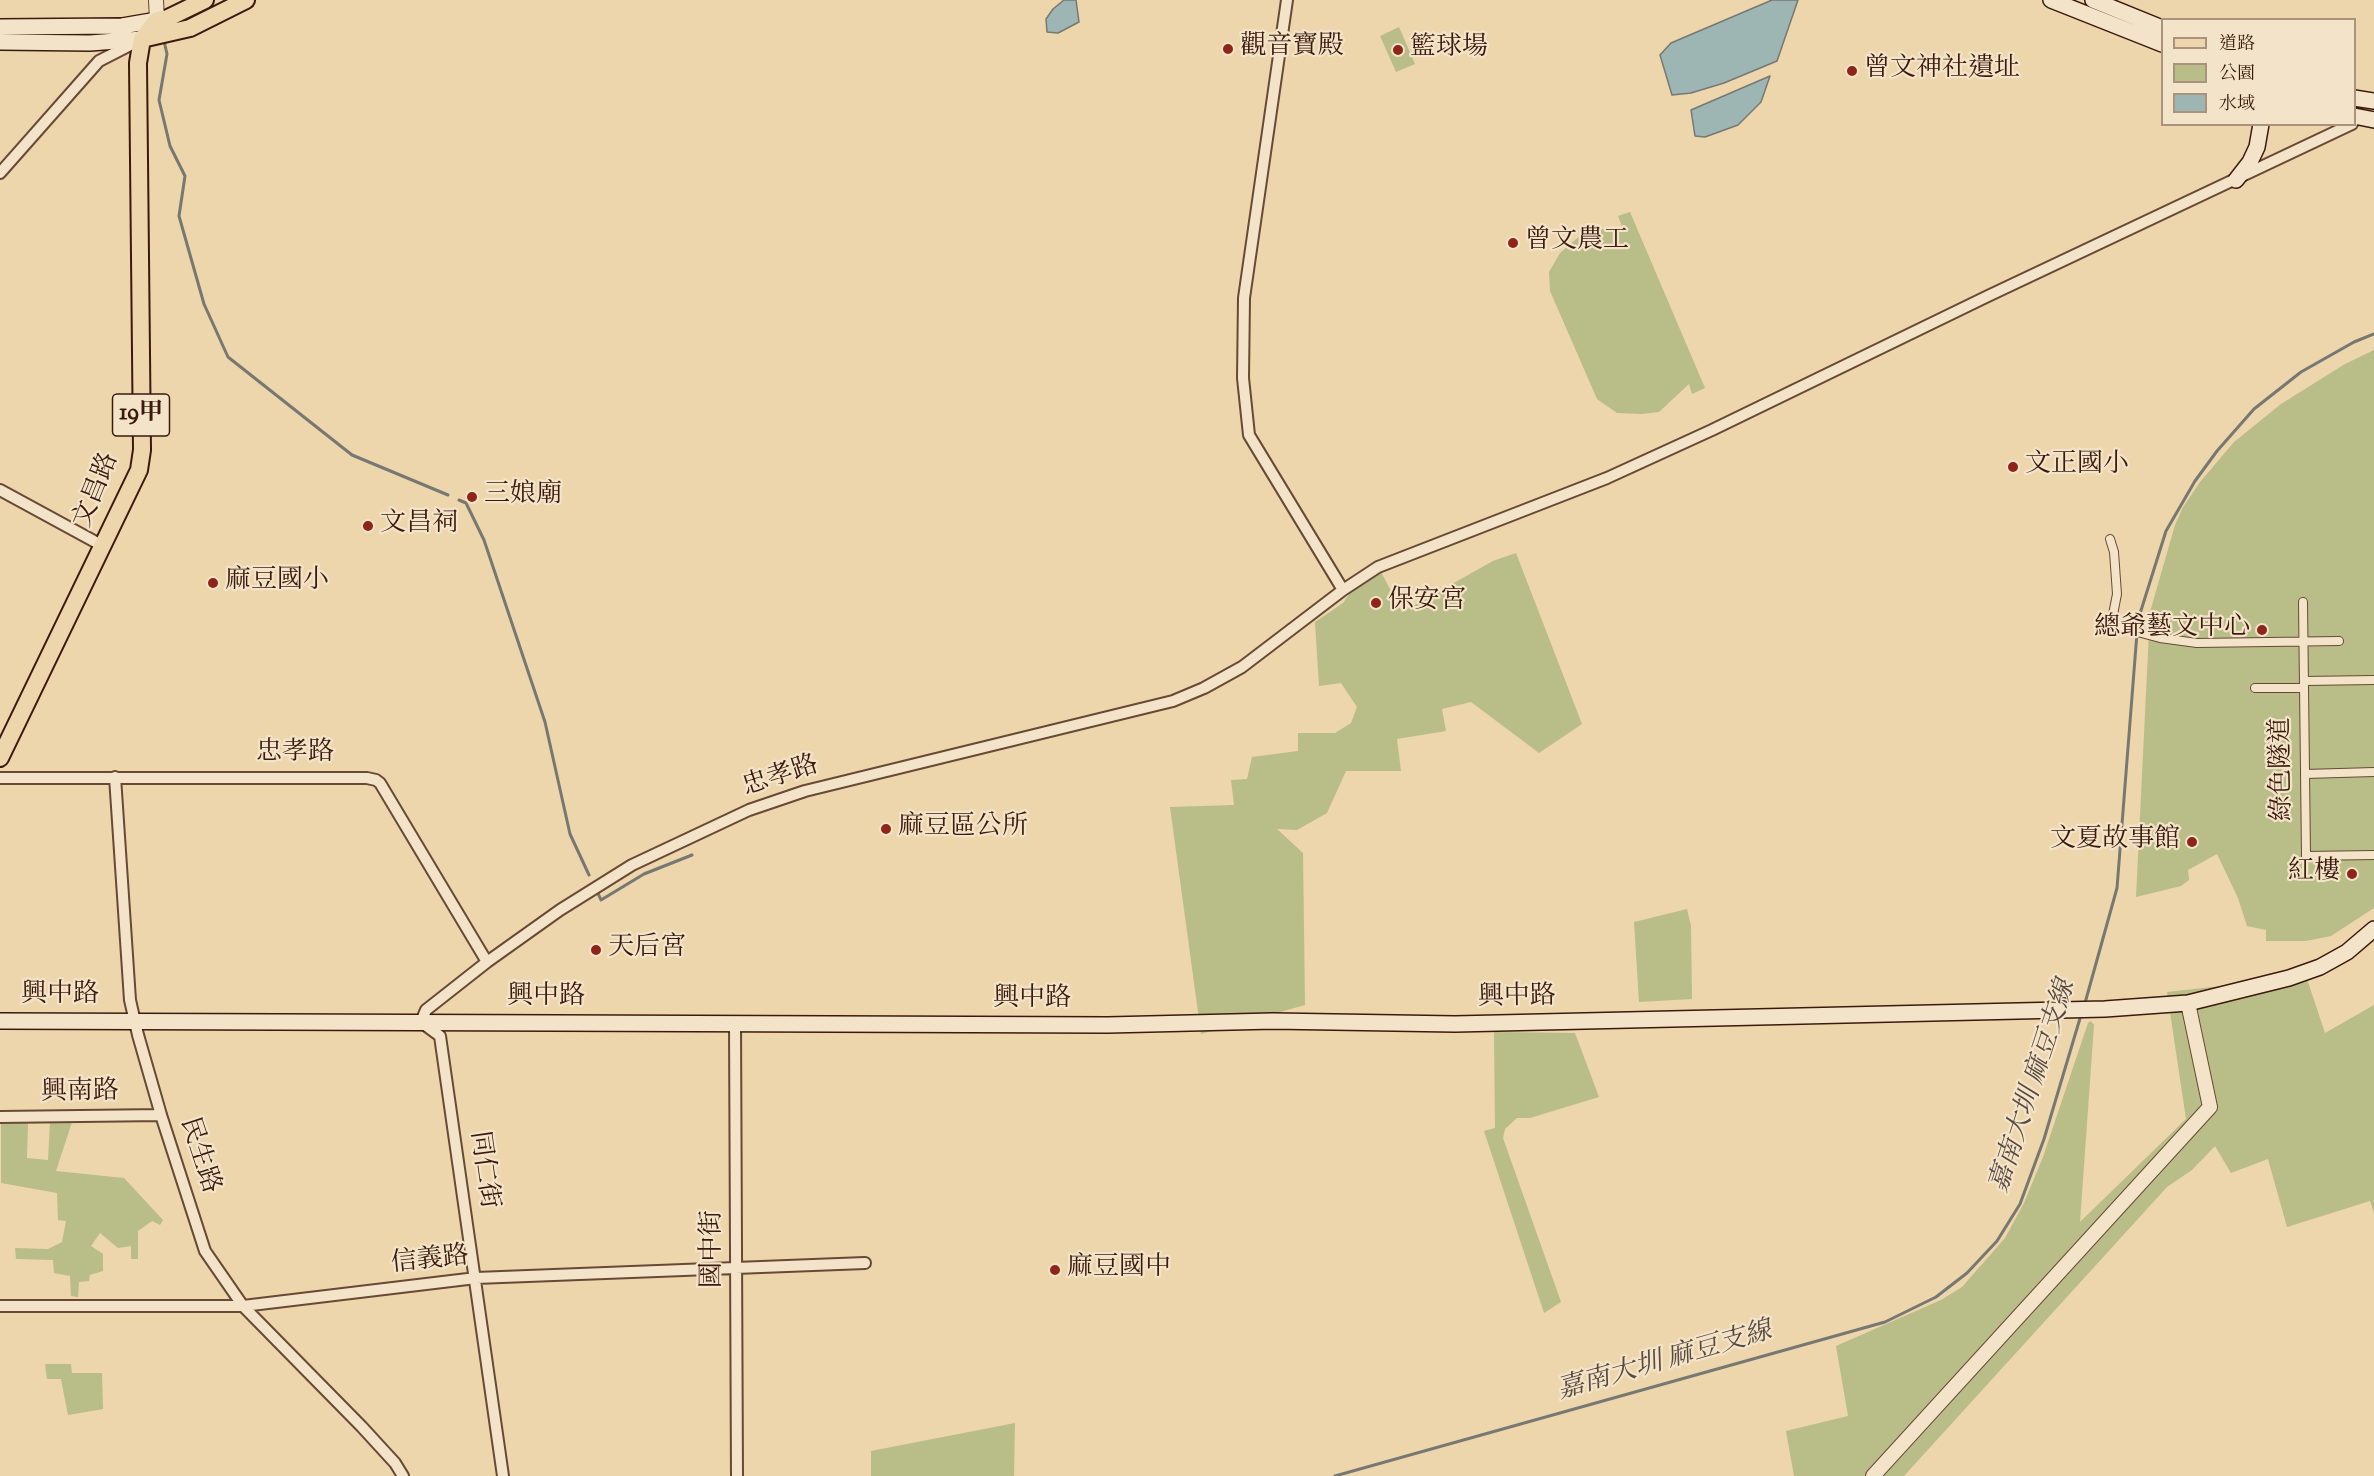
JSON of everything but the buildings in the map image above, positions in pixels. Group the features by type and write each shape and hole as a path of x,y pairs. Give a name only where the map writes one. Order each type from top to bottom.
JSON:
{"main road":[{"path":"0,27 122,27 168,18 205,0"},
{"path":"0,42 90,43 142,39 190,28 246,0"},
{"path":"2051,0 2161,43"},
{"path":"2093,0 2161,27"},
{"path":"142,39 157,20"},
{"name":"文昌路","path":"0,758 139,470 142,450 138,63 142,39"},
{"path":"2356,98 2374,103"},
{"path":"2236,180 2258,147 2261,126"},
{"name":"興中路","path":"0,1021 1075,1025 1273,1022 1517,1024 2105,1009 2188,1003 2307,973 2347,952 2374,929"}],"street":[{"path":"156,0 157,20"},
{"path":"1287,0 1244,298 1243,378 1249,435 1343,591"},
{"path":"0,172 99,61 142,39"},
{"path":"2360,121 2374,103"},
{"name":"忠孝路","path":"421,1022 426,1010 487,962 560,910 632,865 703,830 748,810 805,791 1173,701 1242,667 1378,567 1595,483 1712,430 1988,296 2349,126"},
{"path":"0,490 103,546"},
{"path":"2110,539 2114,552 2116,594 2111,625 2160,638 2197,643 2339,641"},
{"name":"綠色隧道","path":"2303,602 2306,856 2374,855"},
{"path":"2255,688 2374,680"},
{"path":"2305,774 2374,772"},
{"name":"民生路","path":"115,777 130,1000 161,1115 205,1251 243,1306 395,1462 403,1476"},
{"name":"忠孝路","path":"0,778 367,778 376,780 380,783 487,962"},
{"path":"1873,1476 2210,1107 2188,1003"},
{"name":"同仁街","path":"421,1022 440,1036 503,1476"},
{"name":"國中街","path":"735,1022 738,1267 737,1476"},
{"name":"興南路","path":"0,1118 161,1115"},
{"name":"信義路","path":"0,1306 243,1306 476,1278 865,1263"}],"green space":[{"name":"籃球場","path":"1399,27 1415,64 1396,72 1380,36"},
{"path":"1630,212 1705,388 1692,394 1689,384 1659,412 1642,414 1617,413 1597,399 1550,291 1549,272 1560,253 1581,235 1602,229 1623,229 1618,216"},
{"name":"總爺藝文中心","path":"2374,350 2374,908 2331,936 2306,941 2266,941 2266,930 2247,926 2238,898 2217,854 2188,870 2189,880 2181,886 2136,897 2150,612 2175,525 2183,507 2200,482 2234,442 2281,404 2345,364"},
{"path":"1516,553 1582,724 1539,753 1471,702 1442,709 1446,731 1397,739 1401,771 1346,771 1327,813 1297,830 1277,829 1303,853 1305,1005 1201,1034 1170,807 1234,805 1231,780 1247,779 1252,757 1298,751 1298,733 1335,733 1351,723 1357,707 1341,683 1319,686 1315,622 1343,603 1350,593 1380,570 1402,612 1493,561"},
{"path":"1687,909 1691,926 1692,999 1639,1002 1634,922"},
{"path":"2303,967 2325,1033 2374,1005 2374,1213 2370,1201 2287,1227 2268,1159 2231,1173 2215,1146 2192,1170 2167,1187 1904,1476 1794,1476 1786,1431 1848,1416 1836,1346 1941,1300 1962,1287 2005,1238 2024,1203 2043,1157 2088,1023 2091,1021 2094,1025 2080,1222 2186,1119 2167,992 2256,982"},
{"path":"1494,1032 1575,1033 1599,1097 1530,1118 1517,1118 1505,1129 1503,1138 1561,1302 1544,1313 1484,1131 1495,1128"},
{"path":"50,1122 72,1122 56,1171 124,1178 163,1220 160,1225 152,1221 138,1231 138,1259 131,1259 131,1246 118,1248 100,1233 91,1246 103,1254 103,1271 90,1275 89,1281 79,1282 78,1297 71,1296 70,1276 54,1273 53,1260 16,1259 15,1248 48,1249 62,1242 66,1221 58,1220 57,1193 1,1183 1,1124 28,1123 27,1158 48,1160"},
{"path":"45,1364 71,1364 72,1373 102,1373 103,1409 68,1415 61,1379 47,1379"},
{"path":"1015,1423 1014,1476 871,1476 871,1451"}],"water":[{"path":"1064,0 1076,0 1079,22 1058,33 1047,32 1046,19"},
{"path":"1772,0 1798,0 1777,61 1724,83 1691,93 1672,95 1660,55 1671,43"},
{"path":"1770,76 1761,102 1738,125 1705,137 1695,136 1691,110"}],"waterway":[{"path":"164,41 167,54 159,100 170,146 185,176 179,216 204,304 228,357 352,455 448,495"},
{"name":"嘉南大圳 麻豆支線","path":"2085,1003 2117,888 2138,620 2166,531 2195,481 2217,451 2254,409 2301,372 2354,342 2374,334"},
{"path":"459,500 466,503 484,540 545,722 570,834 589,875"},
{"path":"597,891 601,900 644,874 692,855"},
{"name":"嘉南大圳 麻豆支線","path":"1335,1476 1885,1322 1936,1297 1967,1273 1997,1241 2020,1204 2044,1139 2081,1015"}],"place":[{"name":"觀音寶殿","path":"1228,49"},
{"name":"籃球場","path":"1398,50"},
{"name":"曾文神社遺址","path":"1852,71"},
{"name":"曾文農工","path":"1513,243"},
{"name":"文正國小","path":"2013,467"},
{"name":"三娘廟","path":"472,497"},
{"name":"文昌祠","path":"368,526"},
{"name":"麻豆國小","path":"213,583"},
{"name":"保安宮","path":"1376,603"},
{"name":"總爺藝文中心","path":"2262,630"},
{"name":"麻豆區公所","path":"886,829"},
{"name":"文夏故事館","path":"2192,842"},
{"name":"紅樓","path":"2352,874"},
{"name":"天后宮","path":"596,950"},
{"name":"麻豆國中","path":"1055,1270"}]}
